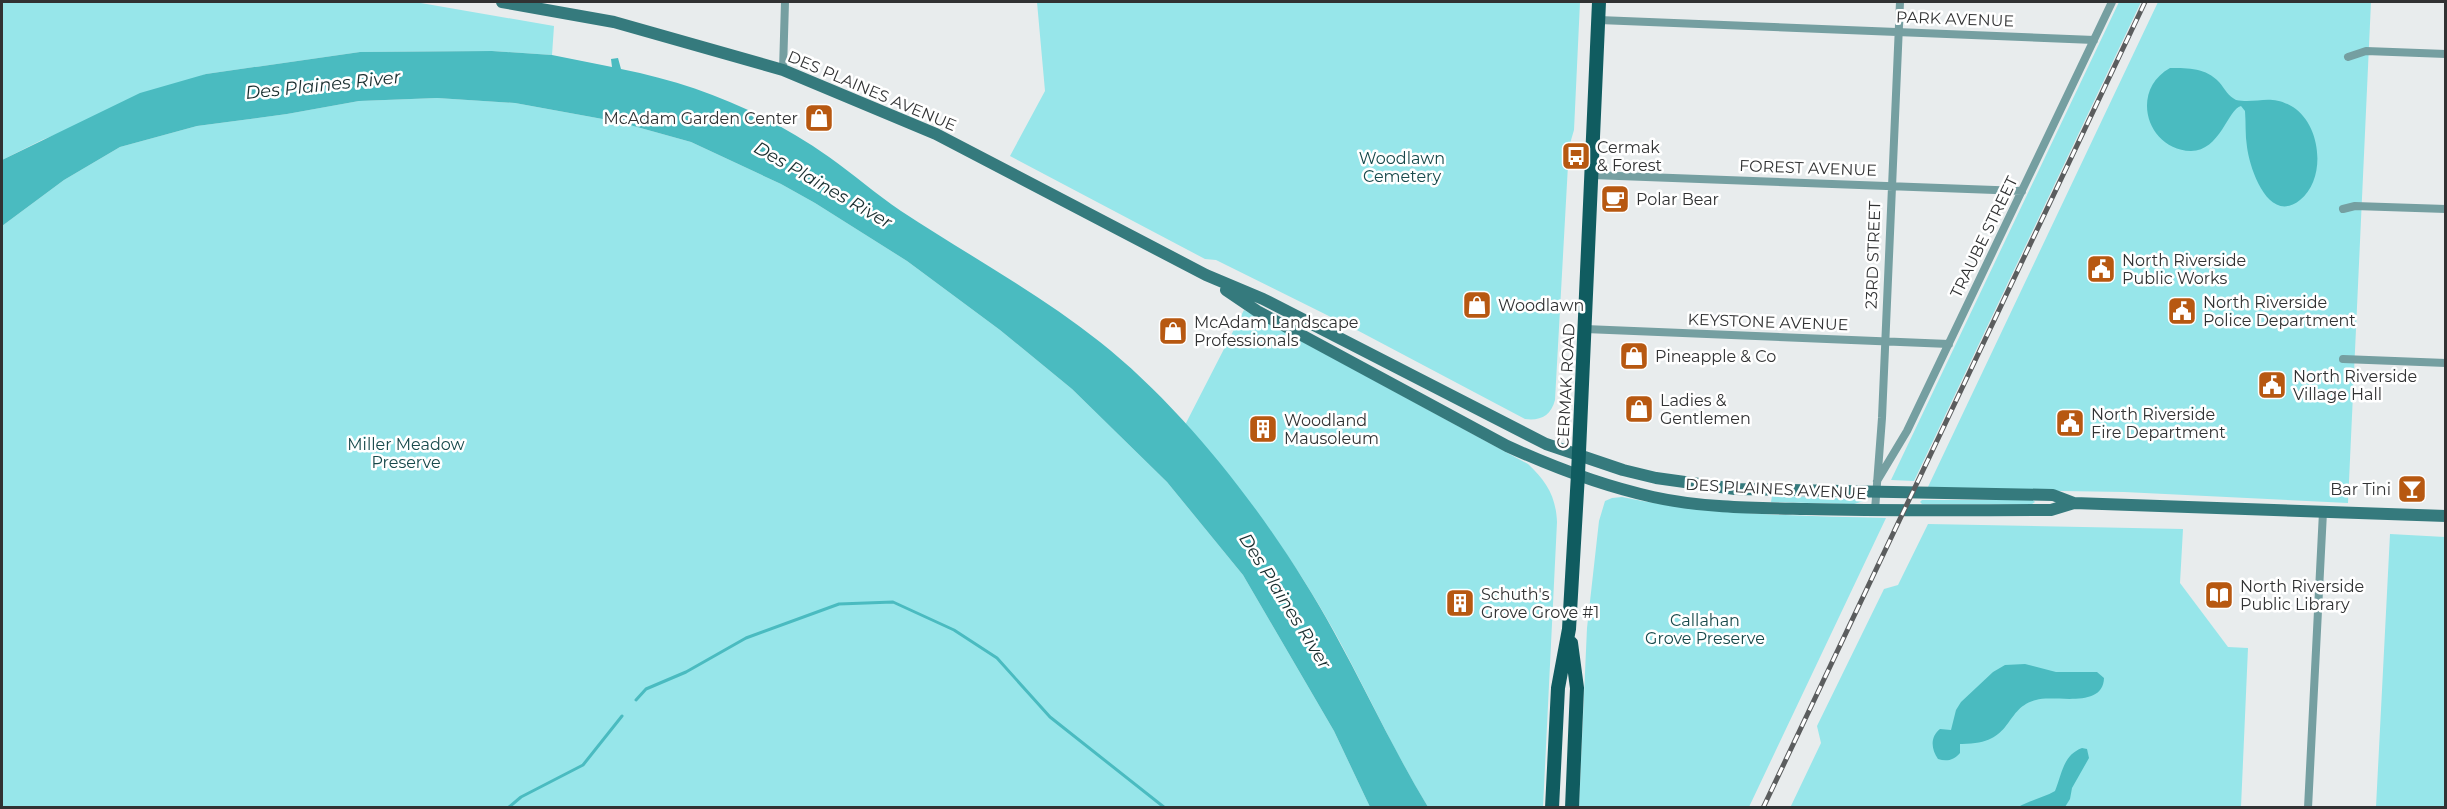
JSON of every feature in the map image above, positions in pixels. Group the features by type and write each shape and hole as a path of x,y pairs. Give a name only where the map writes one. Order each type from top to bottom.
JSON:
{"main road":[{"name":"DES PLAINES AVENUE","path":"502,2 614,22 783,70 936,134 1206,275 1263,299 1527,436 1623,470 1684,483 1735,489 1876,487 2053,495 2074,503 2445,516"},
{"name":"CERMAK ROAD","path":"1552,807 1558,688 1569,629 1599,2"},
{"name":"DES PLAINES AVENUE","path":"1206,275 1257,311 1507,446 1619,489 1655,498 1709,505 1875,510 2051,510 2074,503"},
{"name":"CERMAK ROAD","path":"1569,629 1577,688 1572,807"}],"street":[{"path":"783,70 785,2"},
{"name":"23RD STREET","path":"1875,510 1900,2"},
{"name":"TRAUBE STREET","path":"1876,487 1907,431 2112,2"},
{"name":"PARK AVENUE","path":"1599,20 2094,40"},
{"path":"2348,57 2366,51 2445,54"},
{"name":"FOREST AVENUE","path":"1592,175 2022,191"},
{"path":"2343,209 2355,206 2445,209"},
{"name":"KEYSTONE AVENUE","path":"1585,329 1949,344"},
{"path":"2343,359 2445,363"},
{"path":"2308,807 2323,512"}],"green space":[{"path":"2,2 415,2 554,26 552,55 492,51 360,52 206,74 42,140 2,160"},
{"name":"Woodlawn Cemetery","path":"1037,2 1580,2 1574,130 1569,147 1555,400 1548,414 1540,418 1525,419 1353,328 1216,260 1205,259 1010,156 1045,91"},
{"path":"2119,2 2141,2 1914,481 1891,480"},
{"path":"2158,2 2371,2 2348,503 2124,492 1927,489"},
{"name":"Miller Meadow Preserve","path":"437,98 515,103 619,122 691,142 781,184 815,203 907,261 1000,330 1072,389 1167,482 1243,575 1334,731 1370,807 2,807 2,226 64,180 120,147 197,126 287,114 359,101"},
{"path":"1244,310 1528,464 1549,490 1555,504 1557,522 1543,807 1428,807 1334,631 1301,576 1246,498 1185,425"},
{"path":"1772,496 1867,500 1854,504 1771,502"},
{"name":"Callahan Grove Preserve","path":"1622,497 1720,511 1886,518 1749,807 1579,807 1587,628 1599,521 1605,501"},
{"path":"1922,500 2033,500 2035,502 2032,504 1922,504 1920,502"},
{"path":"1928,524 2183,529 2180,583 2228,647 2248,648 2241,807 1790,808 1821,743 1817,726 1884,589 1898,585"},
{"path":"2390,534 2445,537 2445,807 2376,807"}],"water":[{"name":"Des Plaines River","path":"492,51 552,55 612,67 611,59 618,58 621,69 677,83 755,113 805,141 901,211 1027,291 1100,342 1168,404 1200,439 1260,515 1312,593 1428,807 1370,807 1334,731 1243,575 1167,482 1072,389 1000,330 907,261 781,184 691,142 619,122 515,103 437,98 359,101 287,114 197,126 120,147 64,180 2,226 2,160 140,93 206,74 360,52"},
{"path":"2170,68 2203,71 2214,77 2236,100 2277,101 2293,107 2302,115 2315,139 2317,166 2309,190 2300,200 2289,206 2279,206 2263,192 2249,157 2245,111 2241,106 2232,114 2216,138 2201,149 2191,151 2176,148 2163,141 2154,130 2147,104 2150,91 2157,78"},
{"path":"2025,664 2056,672 2097,672 2104,678 2101,688 2095,694 2076,699 2036,700 2018,711 2000,733 1991,739 1978,743 1960,744 1960,753 1955,757 1950,760 1938,759 1933,747 1934,736 1940,729 1951,730 1956,710 1961,702 1993,672 2005,665"},
{"path":"2082,748 2087,749 2089,758 2072,788 2070,799 2065,807 2018,807 2055,791 2067,760"}],"waterway":[{"path":"636,700 646,689 686,672 746,638 839,604 893,602 954,630 997,658 1050,717 1165,808"},
{"path":"508,808 521,797 583,765 622,716"}],"railway":[{"path":"1763,808 2145,2"}],"place":[{"name":"McAdam Garden Center","path":"819,118"},
{"name":"Cermak & Forest","path":"1576,156"},
{"name":"Polar Bear","path":"1615,199"},
{"name":"North Riverside Public Works","path":"2101,269"},
{"name":"Woodlawn","path":"1477,305"},
{"name":"North Riverside Police Department","path":"2182,311"},
{"name":"McAdam Landscape Professionals","path":"1173,331"},
{"name":"Pineapple & Co","path":"1634,356"},
{"name":"North Riverside Village Hall","path":"2272,385"},
{"name":"Ladies & Gentlemen","path":"1639,409"},
{"name":"North Riverside Fire Department","path":"2070,423"},
{"name":"Woodland Mausoleum","path":"1263,429"},
{"name":"Bar Tini","path":"2412,489"},
{"name":"North Riverside Public Library","path":"2219,595"},
{"name":"Schuth's Grove Grove #1","path":"1460,603"}]}
